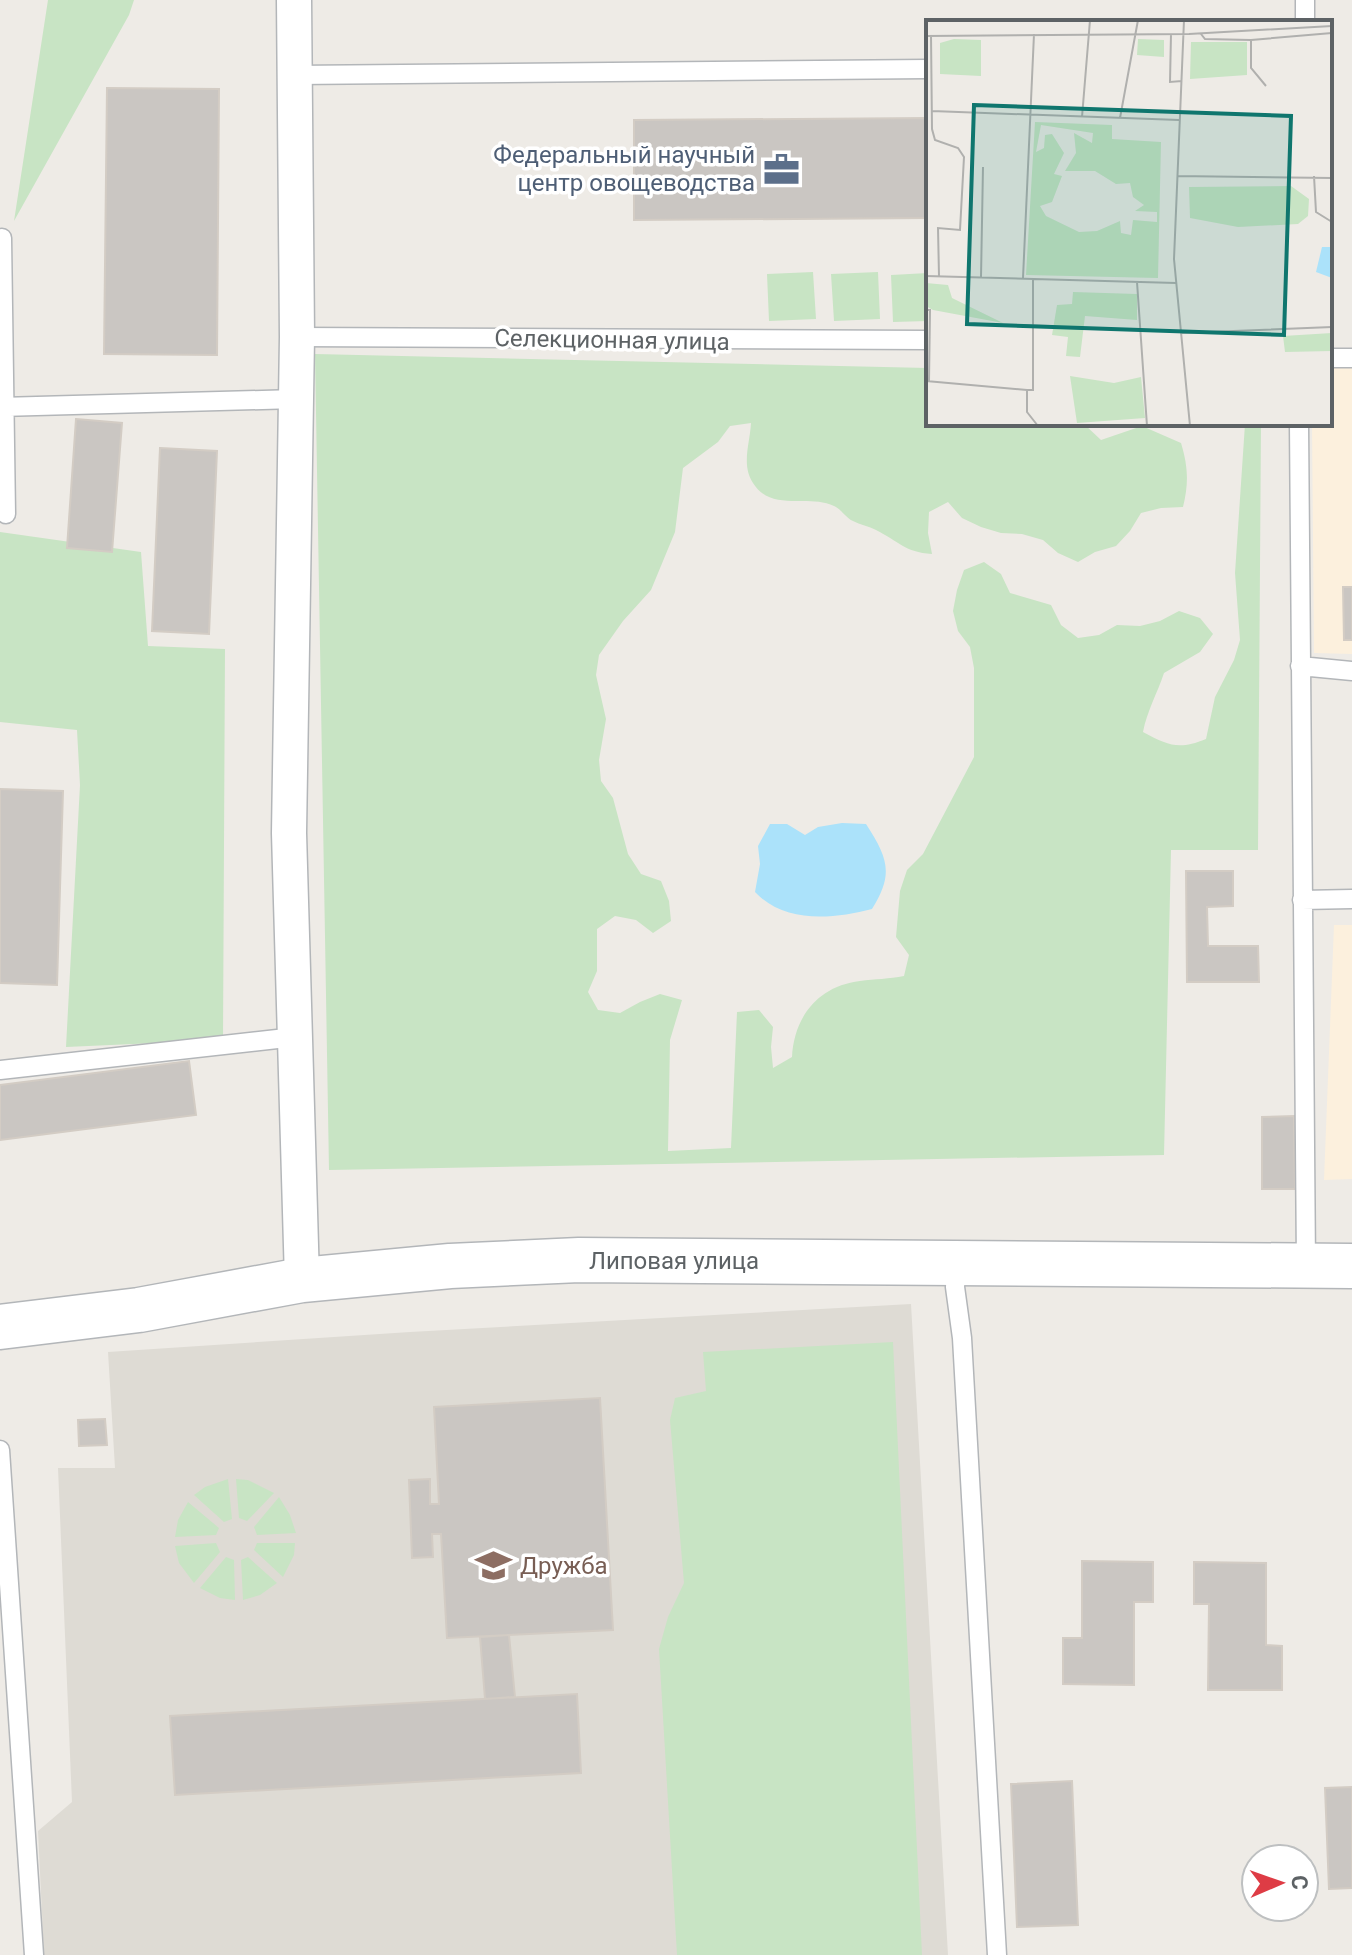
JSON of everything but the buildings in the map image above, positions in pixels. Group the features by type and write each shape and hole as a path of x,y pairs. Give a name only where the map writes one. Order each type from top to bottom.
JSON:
{"street":[{"path":"294,0 297,337 289,833 302,1280"},
{"name":"Липовая улица","path":"0,1327 139,1310 302,1280 450,1266 579,1260 1352,1266"}],"lane":[{"path":"295,75 926,69"},
{"path":"2,238 6,514"},
{"name":"Селекционная улица","path":"297,337 926,340"},
{"path":"3,407 296,399"},
{"path":"1299,426 1306,1265"},
{"path":"1300,666 1352,671"},
{"path":"1302,900 1352,899"},
{"path":"0,1070 295,1037"},
{"path":"957,1262 955,1287 962,1338 997,1955"},
{"path":"0,1450 34,1955"}],"shaded area":[{"path":"1332,368 1352,368 1352,654 1314,653 1312,426 1332,426"},
{"path":"1334,925 1352,925 1352,1179 1324,1180"},
{"name":"Дружба","path":"911,1304 948,1955 44,1955 38,1831 72,1802 58,1468 115,1468 108,1352"}],"green space":[{"path":"48,0 134,0 129,15 14,221"},
{"path":"813,272 816,319 769,321 767,274"},
{"path":"878,272 880,319 834,321 831,274"},
{"path":"926,273 926,321 893,322 891,275"},
{"path":"315,354 926,368 926,426 1086,426 1101,440 1142,426 1181,443 1187,475 1183,507 1141,513 1116,546 1095,552 1078,562 1058,553 1043,540 981,527 962,518 948,502 929,512 928,533 932,554 908,549 850,520 834,506 770,497 753,483 747,469 751,423 730,426 718,442 683,468 675,532 651,590 623,621 599,655 596,675 606,719 599,760 601,781 613,798 628,854 641,874 661,881 669,901 671,921 653,933 636,920 615,916 597,929 597,971 588,992 598,1010 620,1013 660,994 682,1000 670,1040 668,1151 731,1148 737,1012 759,1010 773,1027 773,1068 792,1057 803,1017 832,989 860,981 904,976 909,955 896,937 900,891 907,870 923,854 974,757 974,668 970,647 958,631 953,611 964,570 984,562 1001,574 1010,593 1051,605 1061,625 1078,638 1099,635 1117,625 1140,626 1160,621 1179,611 1200,618 1213,634 1200,652 1164,673 1143,732 1174,745 1188,745 1206,739 1215,697 1234,660 1240,640 1235,573 1245,426 1261,426 1258,850 1171,850 1164,1155 329,1170"},
{"path":"0,532 141,552 148,646 225,649 223,1040 66,1047 80,785 77,730 0,722"},
{"path":"893,1342 922,1955 677,1955 659,1649 668,1617 684,1583 670,1420 675,1398 706,1391 703,1352"},
{"path":"228,1479 232,1519 224,1522 194,1495 205,1487"},
{"path":"236,1479 248,1480 274,1493 247,1521 239,1518"},
{"path":"279,1497 296,1533 257,1535 254,1527"},
{"path":"188,1502 219,1528 216,1535 175,1537 178,1520"},
{"path":"216,1543 220,1552 194,1583 179,1563 175,1546"},
{"path":"257,1543 295,1543 294,1555 283,1577 254,1550"},
{"path":"226,1557 234,1560 235,1600 220,1598 200,1588"},
{"path":"248,1557 277,1583 260,1595 243,1600 241,1560"}],"water":[{"path":"842,823 866,824 883,857 886,876 872,909 826,916 795,914 780,910 755,892 760,864 758,846 770,824 787,824 805,835 818,827"}],"place":[{"name":"Федеральный научный центр овощеводства","path":"781,169"},
{"name":"Дружба","path":"494,1566"}]}
